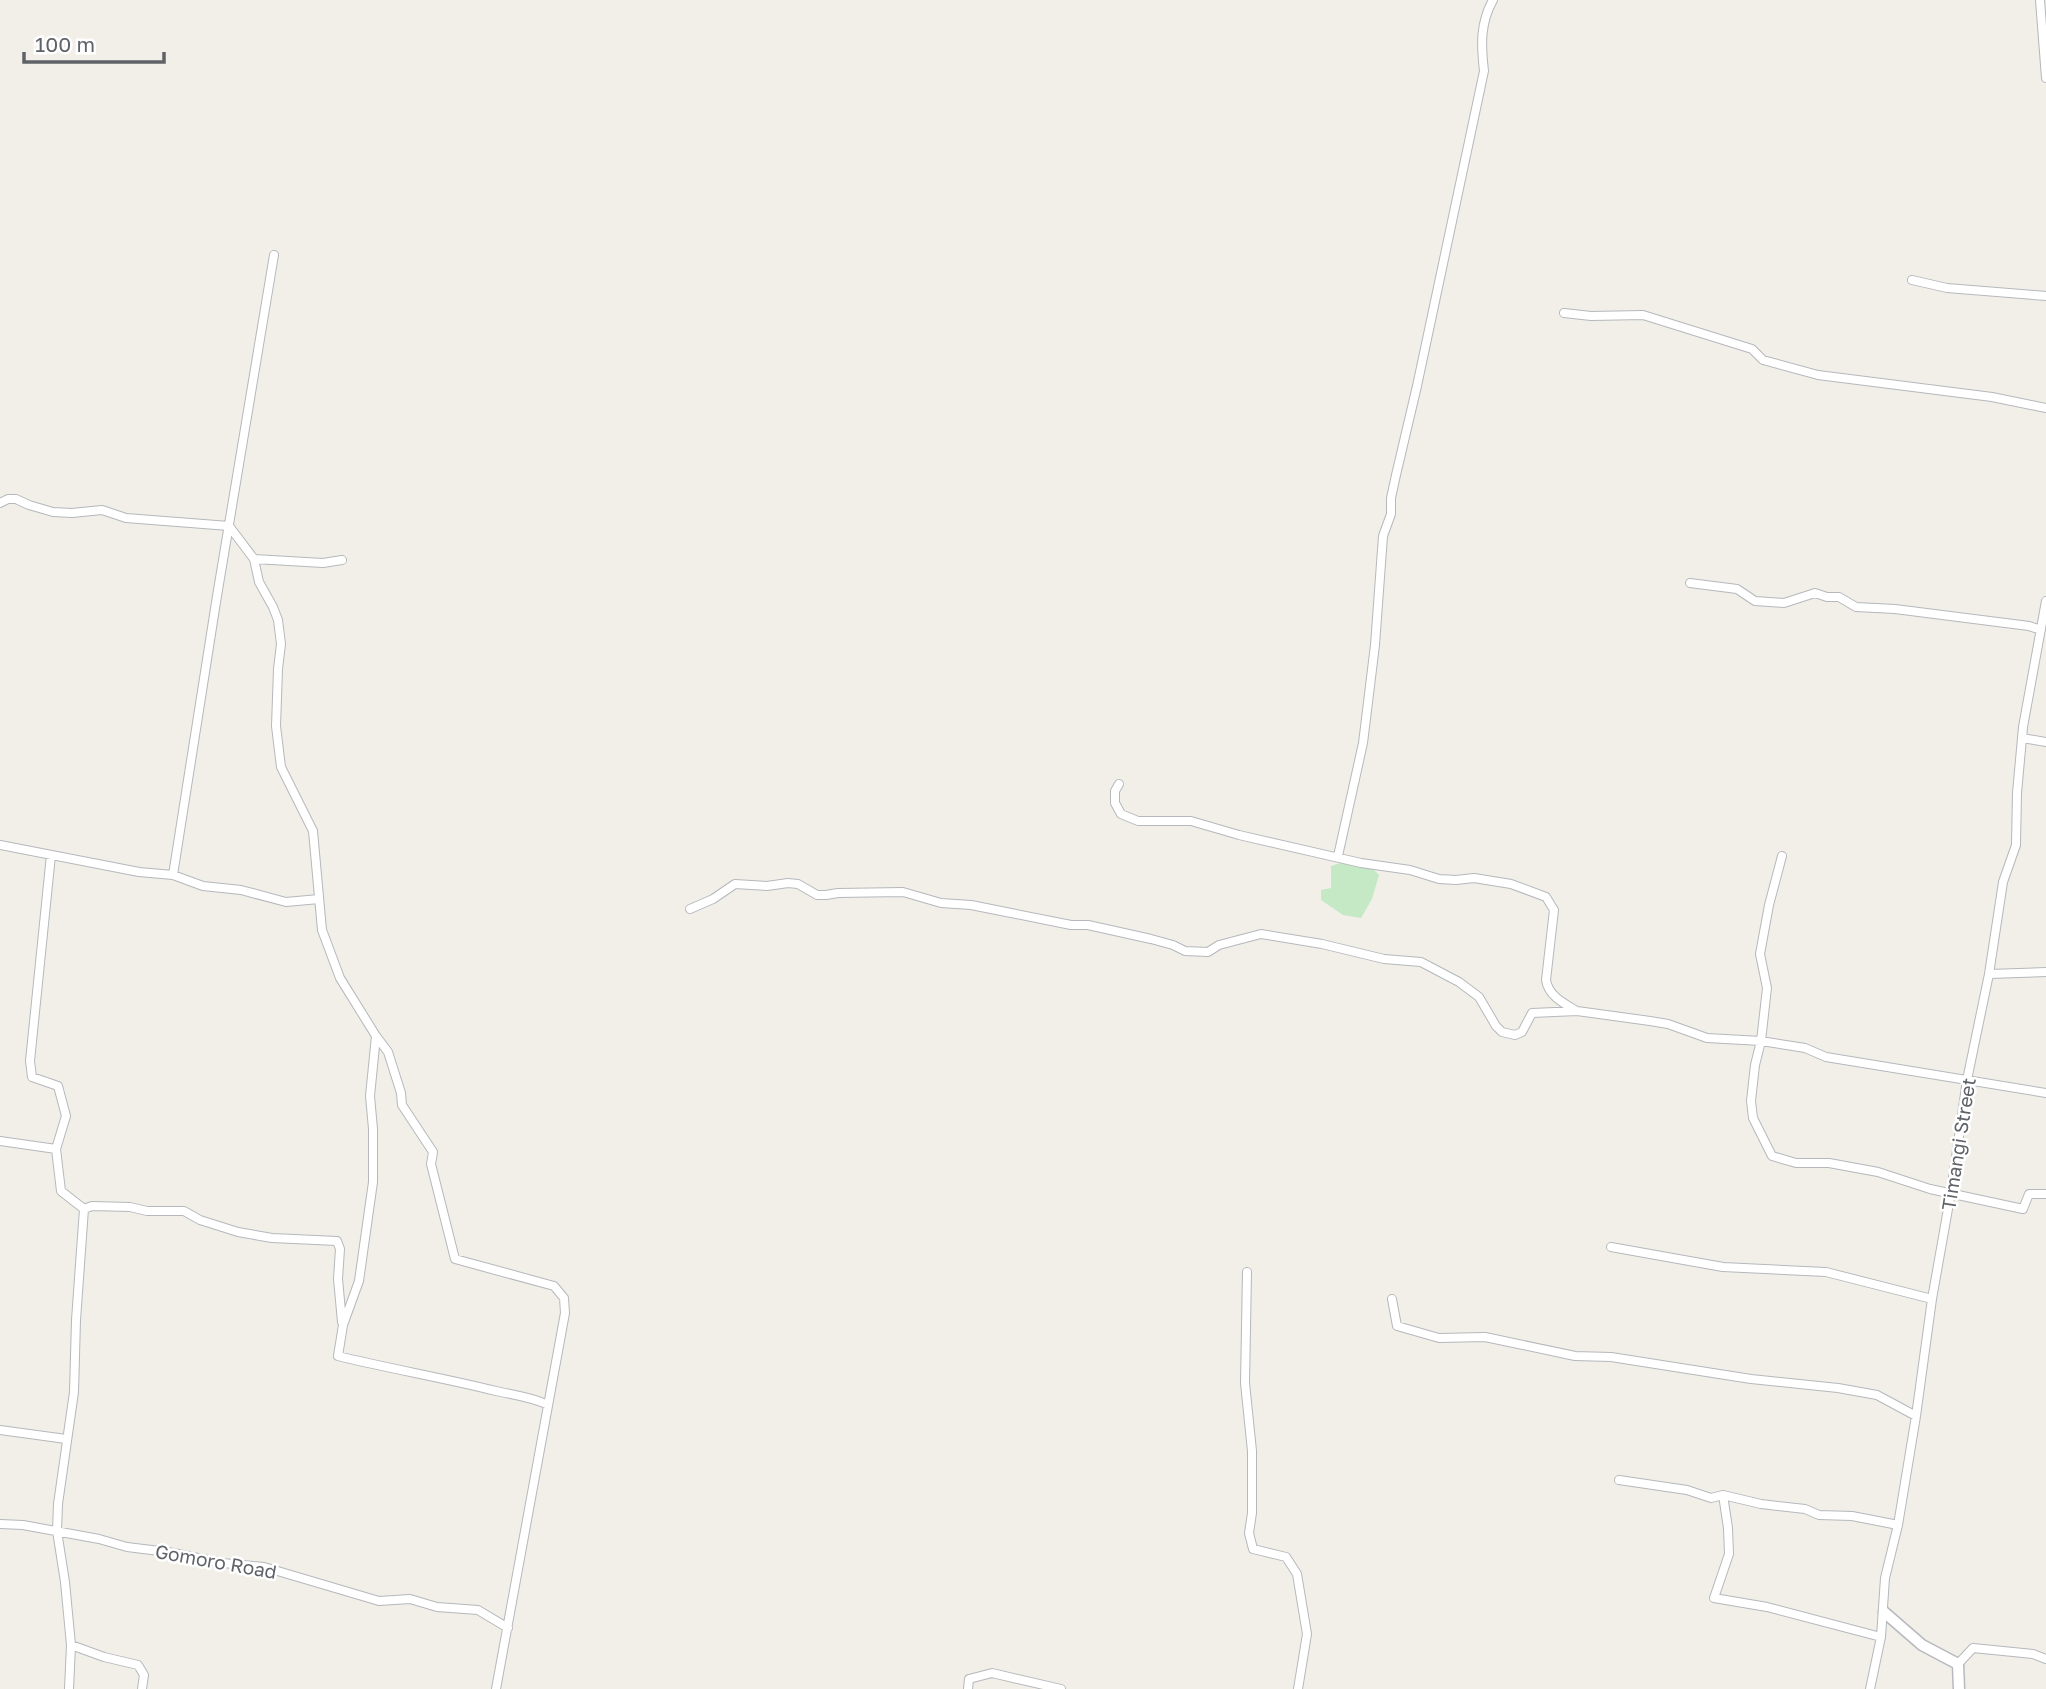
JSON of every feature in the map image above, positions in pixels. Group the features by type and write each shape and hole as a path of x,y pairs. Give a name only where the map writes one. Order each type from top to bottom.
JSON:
{"street":[{"path":"1338,856 1363,743 1384,536 1391,514 1391,498 1404,435 1417,386 1484,71 1481,41 1485,14 1493,0"},
{"path":"2040,0 2046,78"},
{"path":"173,874 274,255"},
{"path":"1912,280 1947,288 2046,296"},
{"path":"1564,313 1591,316 1643,315 1752,349 1763,360 1818,375 1992,397 2046,408"},
{"path":"0,503 16,499 53,512 102,510 126,518 229,526 254,559 259,582 278,620 281,644 276,726 281,767 313,831 322,930 340,978 388,1052 402,1105 433,1152 431,1164 455,1259 554,1286 564,1298 565,1312 496,1689"},
{"path":"254,559 323,563 342,560"},
{"path":"1690,583 1737,589 1755,601 1784,603 1815,593 1839,597 1856,607 1895,609 2029,626 2041,630"},
{"name":"Timangi Street","path":"1870,1689 1881,1637 1887,1562 1898,1525 1967,1080 1989,974 2003,883 2015,845 2022,738 2046,601"},
{"path":"2022,738 2046,742"},
{"path":"1119,784 1115,791 1115,803 1121,814 1138,821 1191,821 1361,863 1410,870 1439,879 1475,878 1511,884 1546,897 1554,910 1547,987 1562,1002 1577,1011"},
{"path":"0,845 139,872 173,874 203,886 241,890 286,902 319,899"},
{"path":"51,855 30,1061 33,1077 58,1086 66,1116 56,1149 61,1191 84,1209"},
{"path":"1783,856 1769,905 1760,954 1767,988 1751,1101 1753,1118 1772,1156 1796,1163 1829,1163 1878,1172 1930,1189 2022,1209 2029,1194 2046,1194"},
{"path":"690,909 713,899 735,884 767,886 788,883 798,884 817,895 903,892 941,903 971,905 1071,925 1088,925 1173,945 1185,951 1208,952 1219,945 1261,934 1322,944 1384,959 1421,962 1459,982 1479,997 1496,1026 1502,1032 1514,1035 1522,1031 1532,1013 1577,1011 1668,1024 1707,1038 1761,1041 1805,1048 1826,1058 2046,1093"},
{"path":"1989,974 2046,972"},
{"path":"376,1037 370,1096 373,1182 359,1281 343,1325 338,1356 463,1382 548,1405"},
{"path":"0,1141 56,1149"},
{"path":"84,1209 92,1206 184,1211 200,1220 238,1232 272,1238 337,1241 340,1249 338,1279 343,1325"},
{"path":"69,1689 71,1645 57,1531 58,1504 74,1392 84,1209"},
{"path":"1611,1247 1723,1267 1826,1272 1932,1298"},
{"path":"1247,1272 1245,1383 1252,1451 1252,1513 1249,1532 1253,1549 1286,1557 1297,1574 1307,1634 1298,1689"},
{"path":"1392,1298 1397,1326 1439,1338 1485,1337 1575,1356 1611,1357 1751,1380 1838,1388 1877,1395 1916,1416"},
{"path":"0,1430 66,1439"},
{"path":"1619,1480 1687,1490 1711,1498 1723,1495 1761,1504 1805,1509 1819,1515 1852,1516 1898,1525"},
{"path":"1723,1495 1729,1554 1714,1598 1767,1607 1881,1637"},
{"name":"Gomoro Road","path":"0,1524 23,1525 127,1547 264,1567 379,1601 410,1599 437,1606 478,1609 508,1628"},
{"path":"1884,1612 1922,1645 1958,1664"},
{"path":"71,1645 103,1657 138,1665 144,1675 142,1689"},
{"path":"1959,1689 1958,1664 1973,1648 2033,1654 2046,1659"},
{"path":"968,1689 969,1679 992,1673 1061,1689"}],"green space":[{"path":"1344,862 1372,868 1379,875 1372,899 1361,918 1343,915 1321,900 1321,890 1331,888 1331,866"}]}
